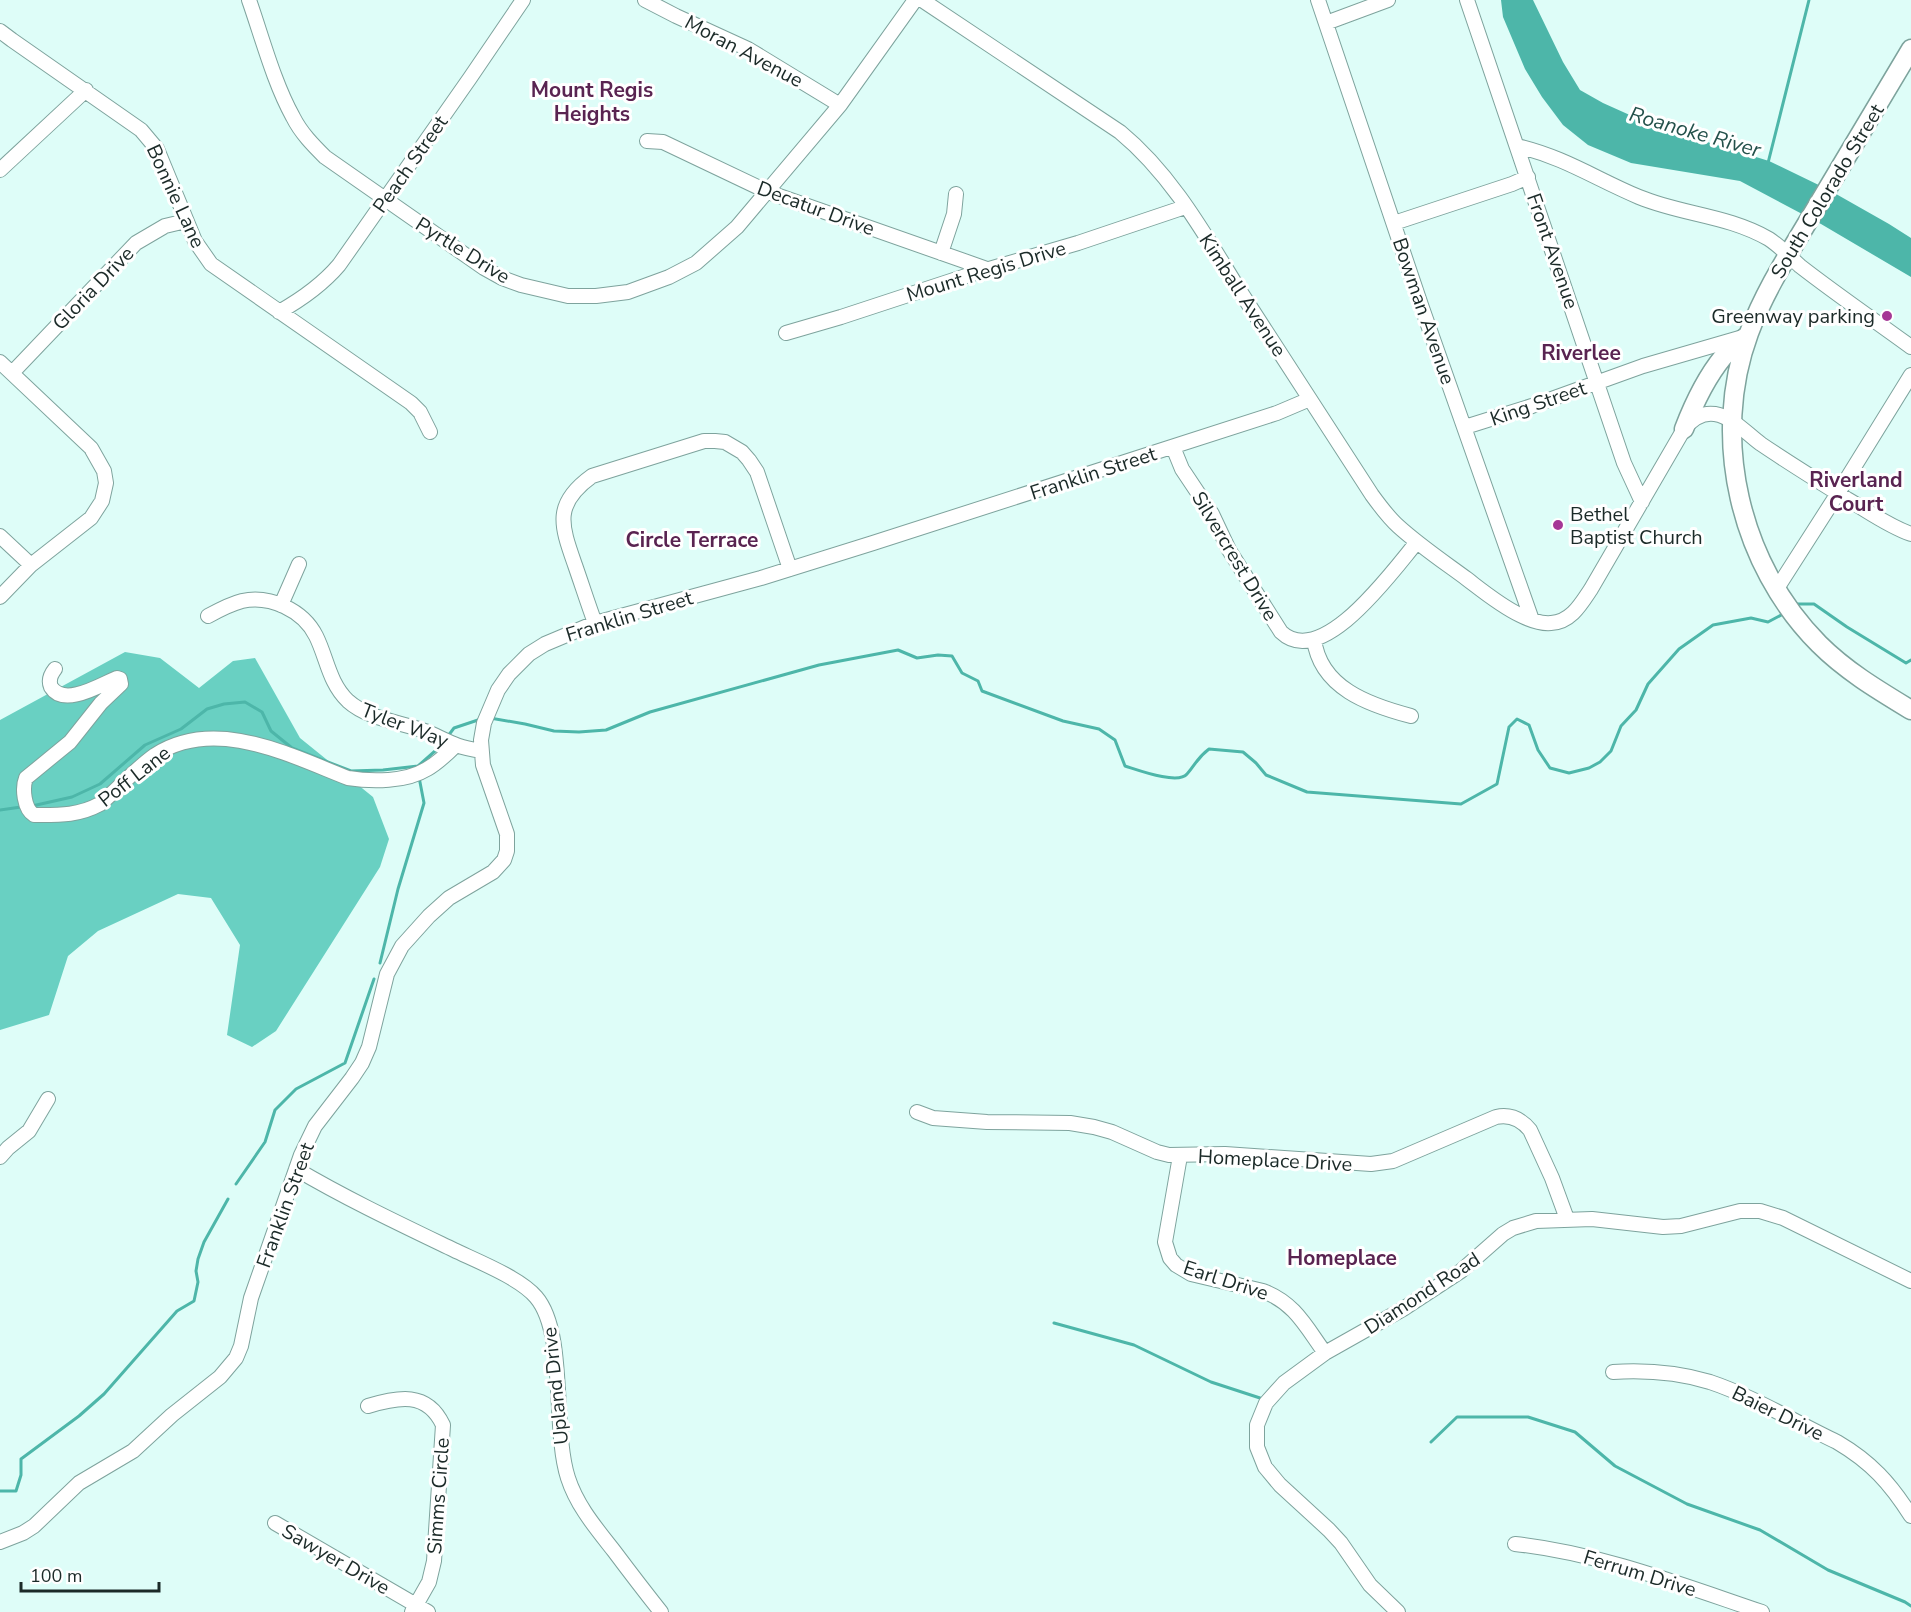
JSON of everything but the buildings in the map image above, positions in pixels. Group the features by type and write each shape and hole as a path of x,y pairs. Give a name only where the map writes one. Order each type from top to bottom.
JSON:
{"main road":[{"name":"South Colorado Street","path":"1911,49 1768,289 1748,335 1736,384 1732,421 1732,445 1742,505 1758,556 1784,603 1820,645 1842,665 1911,710"},
{"path":"1684,429 1695,399 1709,376 1724,356 1748,335"}],"street":[{"name":"Pyrtle Drive","path":"249,0 280,88 293,117 325,157 484,268 502,278 548,292 586,296 628,292 646,286 687,268 717,246 768,192 840,105 915,0"},
{"name":"Peach Street","path":"279,312 299,301 330,276 523,0"},
{"name":"Kimball Avenue","path":"922,0 1120,132 1154,164 1185,207 1386,513 1417,542 1503,605 1532,620"},
{"name":"Bowman Avenue","path":"1318,0 1511,566 1532,620"},
{"path":"1326,23 1388,0"},
{"name":"Front Avenue","path":"1467,0 1624,463 1642,502"},
{"name":"Moran Avenue","path":"650,1 748,49 840,105"},
{"name":"Bonnie Lane","path":"0,31 86,90 150,139 157,149 195,241 211,264 411,403 420,412 430,432"},
{"path":"0,170 86,90"},
{"name":"Decatur Drive","path":"647,141 663,142 768,192 987,270"},
{"path":"1517,146 1557,157 1661,205 1732,222 1757,233 1789,254 1799,264 1911,346"},
{"path":"1394,224 1528,177"},
{"path":"940,253 954,213 956,194"},
{"name":"Mount Regis Drive","path":"786,333 1077,243 1185,207"},
{"name":"Gloria Drive","path":"12,373 136,243 165,226 186,221"},
{"name":"King Street","path":"1465,427 1644,366 1748,335"},
{"path":"0,362 91,448 104,471 106,483 102,501 91,518 31,565 0,597"},
{"path":"1784,603 1838,493 1911,375"},
{"name":"Franklin Street","path":"0,1542 29,1529 56,1507 79,1483 133,1451 172,1415 229,1369 236,1358 241,1346 251,1298 308,1138 362,1063 369,1047 387,974 402,946 442,904 493,872 504,860 507,851 507,834 487,779 481,751 484,723 490,706 509,674 529,654 563,635 595,623 790,569 1277,413 1310,399"},
{"path":"1532,620 1542,623 1555,622 1578,609 1684,429 1694,418 1708,414 1716,414 1732,421 1762,444 1838,493 1885,522 1911,534"},
{"path":"595,623 564,533 564,513 573,492 592,476 704,441 725,442 750,460 757,472 790,569"},
{"name":"Silvercrest Drive","path":"1173,447 1182,469 1212,514 1229,550 1281,632 1296,641 1314,639"},
{"path":"0,536 31,565"},
{"path":"1411,716 1389,711 1370,703 1340,685 1330,677 1319,661 1314,639 1339,625 1362,607 1417,542"},
{"path":"281,605 299,564"},
{"name":"Tyler Way","path":"208,616 228,605 260,600 281,605 296,612 307,622 316,636 337,688 360,711 481,751"},
{"name":"Poff Lane","path":"55,669 50,682 56,691 63,694 79,694 117,678 120,678 121,684 101,703 70,742 26,778 24,786 28,809 34,815 69,815 89,810 100,804 155,755 171,746 196,739 212,738 255,745 278,751 348,778 361,780 416,774 440,761 449,742"},
{"path":"0,1157 29,1131 48,1099"},
{"name":"Homeplace Drive","path":"916,1112 933,1118 987,1122 1070,1123 1094,1127 1131,1139 1157,1152 1180,1156 1225,1154 1381,1164 1419,1152 1496,1117 1511,1116 1530,1130 1552,1178 1567,1219"},
{"name":"Earl Drive","path":"1180,1156 1165,1242 1170,1258 1176,1265 1191,1274 1263,1291 1285,1302 1298,1315 1325,1353"},
{"name":"Upland Drive","path":"296,1169 342,1195 489,1267 523,1286 537,1298 548,1318 553,1336 561,1442 569,1480 587,1516 661,1612"},
{"name":"Diamond Road","path":"1398,1612 1370,1586 1341,1543 1280,1485 1265,1467 1257,1447 1257,1425 1266,1403 1284,1383 1325,1353 1403,1309 1461,1271 1503,1234 1513,1228 1536,1221 1592,1220 1663,1227 1681,1226 1740,1211 1760,1211 1784,1218 1911,1281"},
{"name":"Baier Drive","path":"1613,1372 1651,1372 1689,1377 1728,1389 1854,1452 1881,1474 1911,1516"},
{"name":"Simms Circle","path":"368,1406 389,1400 409,1399 422,1402 434,1410 443,1425 434,1561 419,1610"},
{"name":"Sawyer Drive","path":"275,1523 419,1610"},
{"name":"Ferrum Drive","path":"1515,1544 1595,1558 1762,1612"}],"shaded area":[{"path":"1501,0 1533,0 1563,62 1580,90 1652,125 1769,161 1829,190 1911,238 1911,277 1821,224 1740,181 1631,163 1588,145 1563,125 1525,69 1503,17"},
{"path":"125,652 160,658 199,688 233,661 255,658 300,738 373,797 389,839 380,867 276,1031 252,1047 227,1035 240,945 211,898 178,894 98,931 68,956 49,1015 0,1030 0,720"}],"waterway":[{"path":"1768,163 1809,0"},
{"path":"1795,605 1814,604 1906,663 1911,660"},
{"path":"490,718 554,731 606,730 650,712 819,665 898,650 917,658 952,656 962,673 978,681 982,691 1063,721 1099,729 1115,740 1125,766 1148,773 1175,778 1182,777 1209,749 1243,752 1266,775 1307,792 1461,804 1497,784 1509,727 1517,719 1529,725 1538,750 1550,768 1569,773 1589,768 1600,762 1611,751 1621,726 1636,710 1648,684 1679,649 1713,625 1751,618 1768,622 1785,613"},
{"path":"32,806 72,797 100,784 145,745 181,729 207,709 224,704 245,702 262,712 271,731 292,748 351,771 418,766 443,744"},
{"path":"448,736 454,728 481,719"},
{"path":"380,963 398,889 424,803 419,777"},
{"path":"0,810 21,807"},
{"path":"236,1184 265,1142 275,1110 296,1089 345,1063 374,979"},
{"path":"0,1491 16,1491 21,1475 21,1459 79,1416 104,1394 177,1311 194,1301 198,1282 196,1271 198,1259 204,1242 228,1199"},
{"path":"1054,1323 1134,1345 1211,1382 1260,1398"},
{"path":"1431,1442 1457,1417 1528,1417 1575,1432 1615,1466 1687,1504 1760,1530 1828,1570 1911,1606"}],"place":[{"name":"Greenway parking","path":"1887,316"},
{"name":"Bethel Baptist Church","path":"1558,525"}],"district":[{"name":"Mount Regis Heights","path":"592,102"},
{"name":"Riverlee","path":"1581,353"},
{"name":"Riverland Court","path":"1856,492"},
{"name":"Circle Terrace","path":"692,540"},
{"name":"Homeplace","path":"1342,1258"}],"water label":[{"name":"Roanoke River","path":"1695,132"}]}
